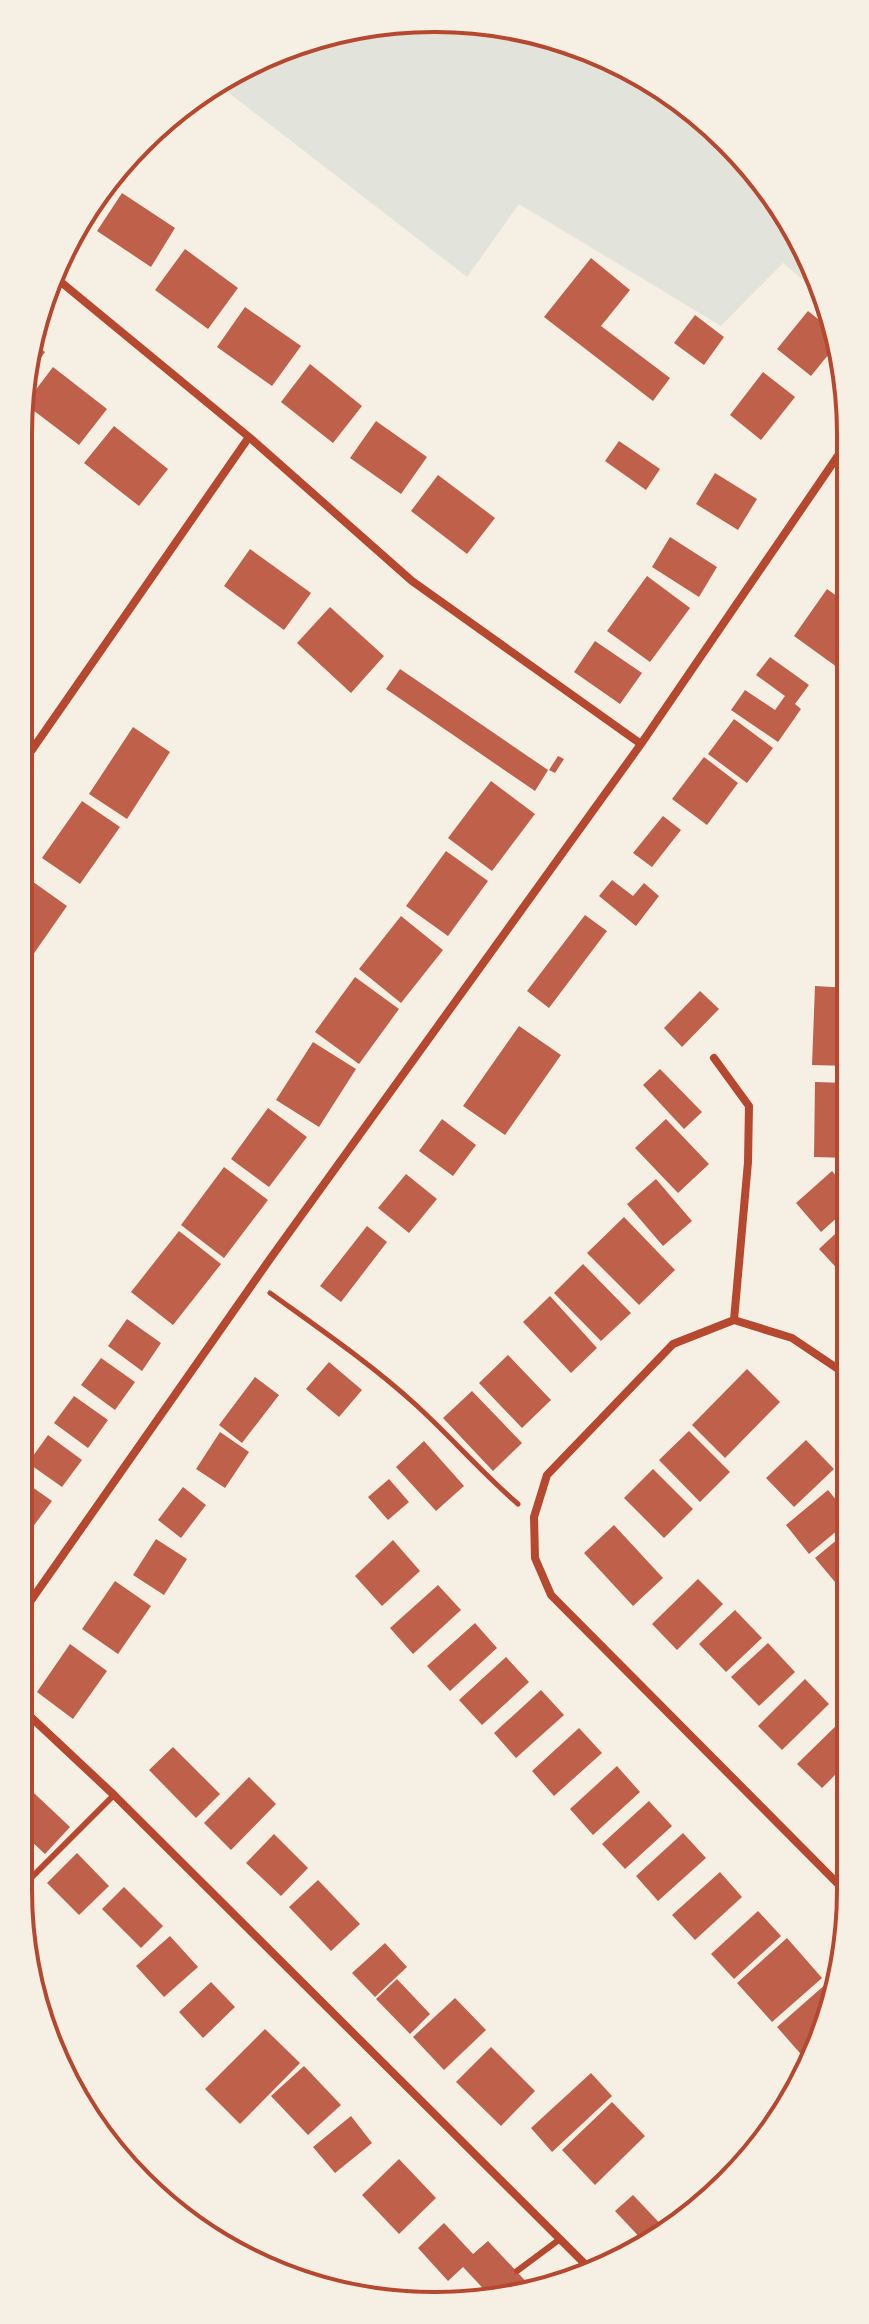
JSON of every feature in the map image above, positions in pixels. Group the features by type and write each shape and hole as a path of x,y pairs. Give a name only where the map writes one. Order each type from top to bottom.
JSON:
{"street":[{"path":"62,283 249,437 412,581 641,744"},
{"path":"32,750 249,437"},
{"path":"32,1599 254,1282 641,744 837,457"},
{"path":"714,1058 749,1106 748,1162 734,1320"},
{"path":"837,1368 792,1338 734,1320 673,1344 547,1475 534,1517 535,1558 551,1595 837,1883"},
{"path":"32,1718 114,1795 584,2263"}],"lane":[{"path":"32,1877 114,1795"},
{"path":"517,2271 560,2239"}],"path":[{"path":"254,1282 370,1365 418,1407 491,1481 534,1517"}],"shaded area":[{"path":"434,32 487,35 564,53 636,86 680,115 719,150 769,211 807,284 783,263 721,326 519,204 467,277 226,91 305,53 382,35"}],"building":[{"path":"122,193 175,228 151,267 97,231"},
{"path":"185,249 238,288 208,329 155,290"},
{"path":"591,258 630,290 601,326 670,378 653,401 544,317"},
{"path":"245,307 301,346 272,386 217,347"},
{"path":"808,311 820,321 829,354 811,376 777,349"},
{"path":"695,315 724,337 704,365 674,343"},
{"path":"310,364 362,406 333,443 281,402"},
{"path":"53,367 107,409 79,445 33,410 34,392"},
{"path":"763,372 795,397 761,440 730,415"},
{"path":"376,421 427,457 401,494 350,458"},
{"path":"114,426 168,469 139,506 84,463"},
{"path":"619,441 660,469 646,490 605,461"},
{"path":"715,473 757,499 738,530 696,504"},
{"path":"438,475 495,518 467,554 411,511"},
{"path":"670,537 717,567 699,597 652,567"},
{"path":"250,549 311,593 284,630 224,586"},
{"path":"647,576 690,608 650,662 607,631"},
{"path":"827,589 837,596 837,667 794,636"},
{"path":"330,607 384,656 351,693 297,643"},
{"path":"595,641 642,673 620,704 574,672"},
{"path":"770,657 809,685 795,704 801,709 778,742 731,710 745,690 775,710 785,696 756,675"},
{"path":"400,669 548,770 535,791 386,689"},
{"path":"734,719 773,748 747,783 708,754"},
{"path":"133,727 170,752 127,819 89,794"},
{"path":"558,756 564,759 555,773 549,770"},
{"path":"704,757 738,783 707,825 672,799"},
{"path":"491,781 535,814 492,871 448,838"},
{"path":"82,801 120,827 80,884 42,858"},
{"path":"663,816 681,830 652,867 633,853"},
{"path":"446,851 488,881 448,936 406,906"},
{"path":"612,880 633,896 644,883 659,896 636,926 599,896"},
{"path":"32,881 67,906 32,956"},
{"path":"585,915 607,931 549,1008 527,991"},
{"path":"401,916 443,950 401,1003 359,969"},
{"path":"355,977 399,1009 359,1064 315,1032"},
{"path":"815,986 837,987 837,1066 812,1065"},
{"path":"700,991 719,1009 682,1047 664,1028"},
{"path":"519,1026 561,1055 505,1135 463,1106"},
{"path":"313,1042 356,1069 319,1127 276,1100"},
{"path":"660,1069 702,1112 684,1129 643,1085"},
{"path":"815,1082 837,1083 837,1158 814,1157"},
{"path":"268,1108 307,1137 269,1187 231,1159"},
{"path":"442,1119 476,1145 453,1176 419,1151"},
{"path":"666,1119 709,1164 678,1193 635,1148"},
{"path":"224,1167 268,1200 224,1258 181,1225"},
{"path":"832,1171 837,1177 837,1218 821,1232 796,1203"},
{"path":"406,1174 437,1199 409,1233 378,1208"},
{"path":"656,1179 692,1221 663,1246 627,1204"},
{"path":"624,1217 675,1270 639,1305 587,1253"},
{"path":"367,1226 387,1242 341,1302 320,1286"},
{"path":"179,1231 221,1264 173,1325 131,1292"},
{"path":"837,1232 837,1268 819,1249"},
{"path":"583,1264 631,1313 601,1341 554,1293"},
{"path":"550,1296 597,1348 571,1373 523,1322"},
{"path":"127,1319 161,1343 142,1371 108,1346"},
{"path":"508,1355 551,1400 522,1428 479,1383"},
{"path":"101,1358 135,1382 115,1410 81,1385"},
{"path":"329,1362 362,1390 339,1417 306,1389"},
{"path":"747,1369 780,1402 725,1458 692,1425"},
{"path":"255,1377 279,1395 242,1443 219,1425"},
{"path":"472,1391 522,1443 493,1471 443,1418"},
{"path":"74,1396 108,1420 88,1448 54,1423"},
{"path":"689,1431 730,1472 700,1502 659,1460"},
{"path":"220,1432 249,1452 225,1488 196,1469"},
{"path":"48,1435 82,1460 62,1487 32,1466 32,1457"},
{"path":"806,1440 834,1469 794,1507 766,1478"},
{"path":"424,1441 464,1486 436,1511 396,1467"},
{"path":"653,1469 693,1509 664,1538 624,1498"},
{"path":"389,1479 409,1502 388,1520 368,1497"},
{"path":"32,1487 52,1501 32,1528"},
{"path":"183,1487 206,1505 181,1538 158,1520"},
{"path":"828,1490 837,1501 837,1531 809,1554 786,1525"},
{"path":"614,1525 663,1578 633,1606 584,1553"},
{"path":"156,1539 187,1559 164,1595 133,1575"},
{"path":"393,1540 420,1571 382,1606 355,1576"},
{"path":"837,1540 837,1584 815,1558"},
{"path":"698,1579 723,1604 677,1650 652,1624"},
{"path":"115,1581 151,1606 118,1654 82,1629"},
{"path":"438,1585 461,1610 413,1654 390,1628"},
{"path":"735,1610 762,1638 726,1672 699,1644"},
{"path":"475,1623 497,1648 450,1691 427,1666"},
{"path":"768,1643 795,1672 759,1706 731,1677"},
{"path":"70,1644 107,1671 73,1719 37,1692"},
{"path":"506,1657 529,1682 482,1725 459,1700"},
{"path":"805,1679 829,1704 782,1750 758,1726"},
{"path":"541,1690 564,1715 516,1758 494,1733"},
{"path":"837,1725 837,1773 822,1788 797,1764"},
{"path":"579,1728 602,1753 554,1796 532,1771"},
{"path":"173,1747 220,1794 196,1818 149,1770"},
{"path":"617,1766 640,1792 593,1835 570,1809"},
{"path":"249,1777 276,1804 231,1850 204,1823"},
{"path":"32,1791 70,1827 45,1854 32,1842"},
{"path":"649,1801 672,1826 625,1869 602,1844"},
{"path":"683,1833 706,1858 658,1901 636,1876"},
{"path":"274,1834 308,1868 281,1896 246,1863"},
{"path":"77,1853 109,1886 79,1915 47,1883"},
{"path":"720,1872 742,1897 695,1940 672,1915"},
{"path":"318,1880 360,1924 331,1951 289,1907"},
{"path":"124,1887 163,1926 141,1948 102,1909"},
{"path":"758,1911 781,1936 734,1979 711,1954"},
{"path":"170,1936 198,1967 164,1997 136,1966"},
{"path":"787,1938 822,1978 772,2022 737,1983"},
{"path":"385,1943 407,1967 375,1997 352,1973"},
{"path":"397,1979 430,2014 410,2034 376,1999"},
{"path":"211,1982 235,2007 203,2038 179,2012"},
{"path":"825,1985 816,2019 801,2055 777,2027"},
{"path":"455,1998 486,2030 444,2070 413,2037"},
{"path":"265,2029 300,2063 240,2124 205,2089"},
{"path":"491,2047 535,2091 501,2126 456,2082"},
{"path":"304,2066 341,2105 308,2135 271,2096"},
{"path":"591,2073 612,2096 552,2152 531,2128"},
{"path":"612,2102 645,2136 595,2185 562,2150"},
{"path":"351,2116 372,2143 335,2173 313,2147"},
{"path":"399,2159 436,2198 399,2234 362,2195"},
{"path":"633,2195 660,2223 639,2236 615,2211"},
{"path":"444,2223 473,2254 488,2241 526,2281 484,2289 463,2267 448,2281 418,2248"}]}
